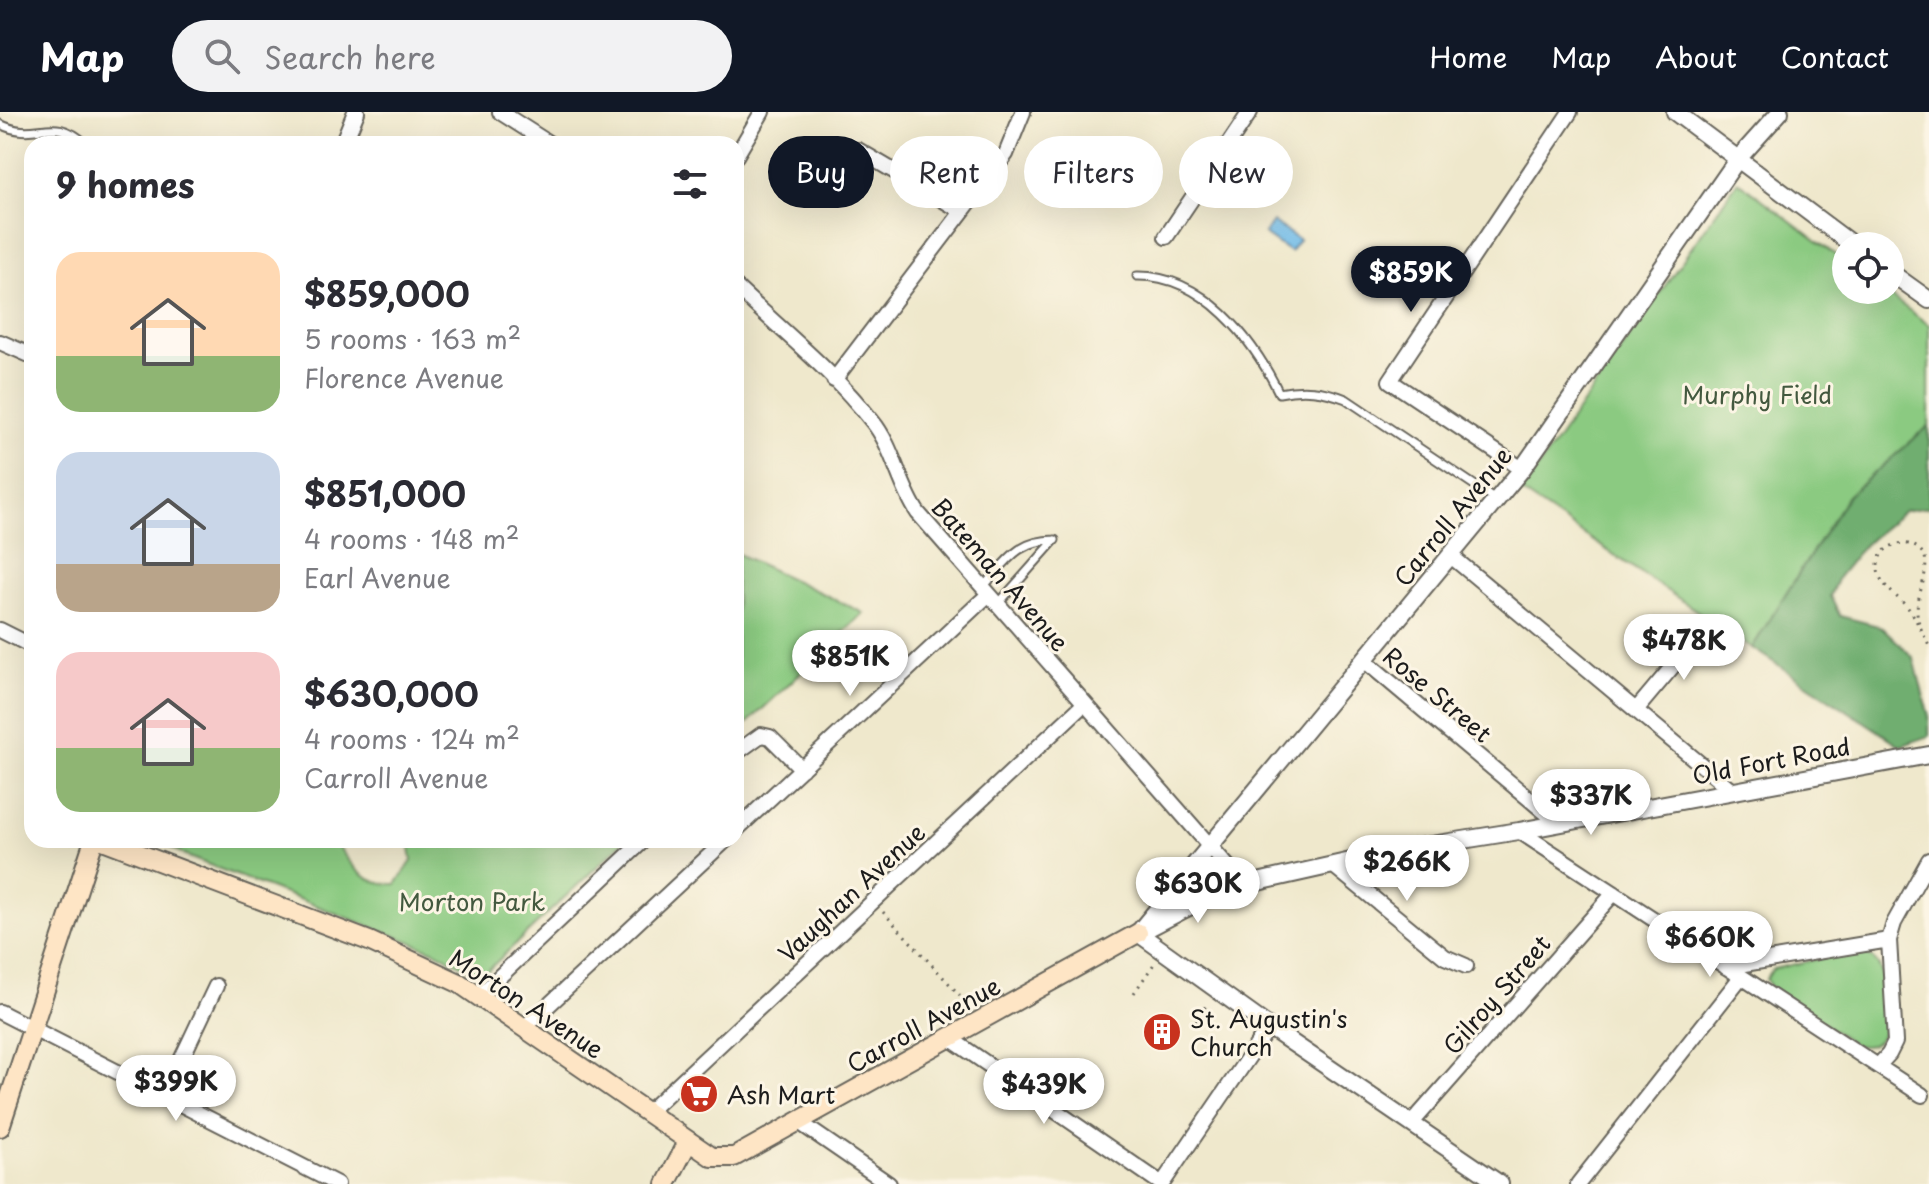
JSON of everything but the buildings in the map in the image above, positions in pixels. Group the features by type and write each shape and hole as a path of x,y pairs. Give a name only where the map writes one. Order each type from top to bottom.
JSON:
{"main road":[{"path":"0,1127 91,848"},
{"name":"Morton Avenue","path":"124,848 369,941 438,972 480,995 688,1142"},
{"name":"Carroll Avenue","path":"688,1142 712,1157 734,1157 1138,933"},
{"path":"666,1184 688,1142"}],"street":[{"path":"346,136 356,112"},
{"path":"501,112 538,136"},
{"path":"744,142 762,112"},
{"path":"834,380 960,210 1006,154 1023,112"},
{"path":"1166,237 1250,112"},
{"path":"1522,469 1390,381 1570,112"},
{"path":"1675,112 1835,232"},
{"name":"Carroll Avenue","path":"1138,933 1498,501 1737,160 1780,112"},
{"path":"874,159 960,210"},
{"path":"1904,282 1929,300"},
{"name":"Bateman Avenue","path":"744,295 834,380 874,423 906,496 918,513 1245,886"},
{"path":"0,342 24,352"},
{"path":"1451,556 1734,792"},
{"path":"744,823 990,595"},
{"path":"1636,710 1704,629"},
{"path":"0,630 24,642"},
{"name":"Rose Street","path":"1364,660 1558,823"},
{"name":"Vaughan Avenue","path":"648,1112 1084,704"},
{"path":"744,747 761,735 770,737 802,769"},
{"name":"Old Fort Road","path":"1245,886 1400,850 1929,755"},
{"path":"1519,831 1922,1095"},
{"path":"480,995 636,848"},
{"path":"524,1028 717,848"},
{"path":"1878,1066 1895,1042 1889,940 1894,923 1929,860"},
{"path":"1334,866 1445,957 1466,966"},
{"name":"Carroll Avenue","path":"1138,933 1208,897 1245,886"},
{"name":"Gilroy Street","path":"1411,1124 1614,893"},
{"path":"1138,933 1269,1027 1500,1184"},
{"path":"1726,967 1889,940"},
{"path":"1578,1184 1741,977"},
{"path":"164,1096 216,986"},
{"path":"0,1012 337,1184"},
{"path":"948,1037 1162,1184 1269,1027"},
{"path":"799,1122 889,1184"}],"lane":[{"path":"0,124 12,130 25,131 41,125 64,125 80,136"},
{"path":"1137,276 1156,275 1181,284 1228,318 1244,334 1279,393 1298,389 1327,391 1346,399 1498,501"},
{"path":"1037,540 1055,540 990,595 1022,546 1037,540"}],"path":[{"path":"1921,630 1917,614 1918,600 1928,570 1925,557 1915,546 1899,543 1888,547 1878,568 1882,580 1911,611 1929,646"},
{"path":"878,907 967,1003"},
{"path":"1134,993 1154,964"},
{"path":"1196,1022 1208,1002"}],"green space":[{"name":"Murphy Field","path":"1738,181 1832,252 1832,304 1901,304 1929,325 1929,426 1848,496 1752,648 1521,492"},
{"path":"1929,426 1929,507 1904,511 1864,545 1838,577 1830,596 1840,616 1882,627 1914,658 1929,717 1929,736 1901,746 1752,648 1848,496"},
{"path":"744,557 864,613 744,726"},
{"name":"Morton Park","path":"171,848 340,848 366,878 396,884 412,861 410,848 617,848 484,974 478,975 437,952"},
{"path":"1854,951 1874,960 1883,979 1883,1033 1874,1044 1866,1046 1855,1045 1771,988 1766,979 1773,969"}],"water":[{"path":"1273,222 1299,240 1290,252 1264,234"}],"place":[{"name":"St. Augustin's Church","path":"1162,1032"},
{"name":"Ash Mart","path":"699,1094"}]}
